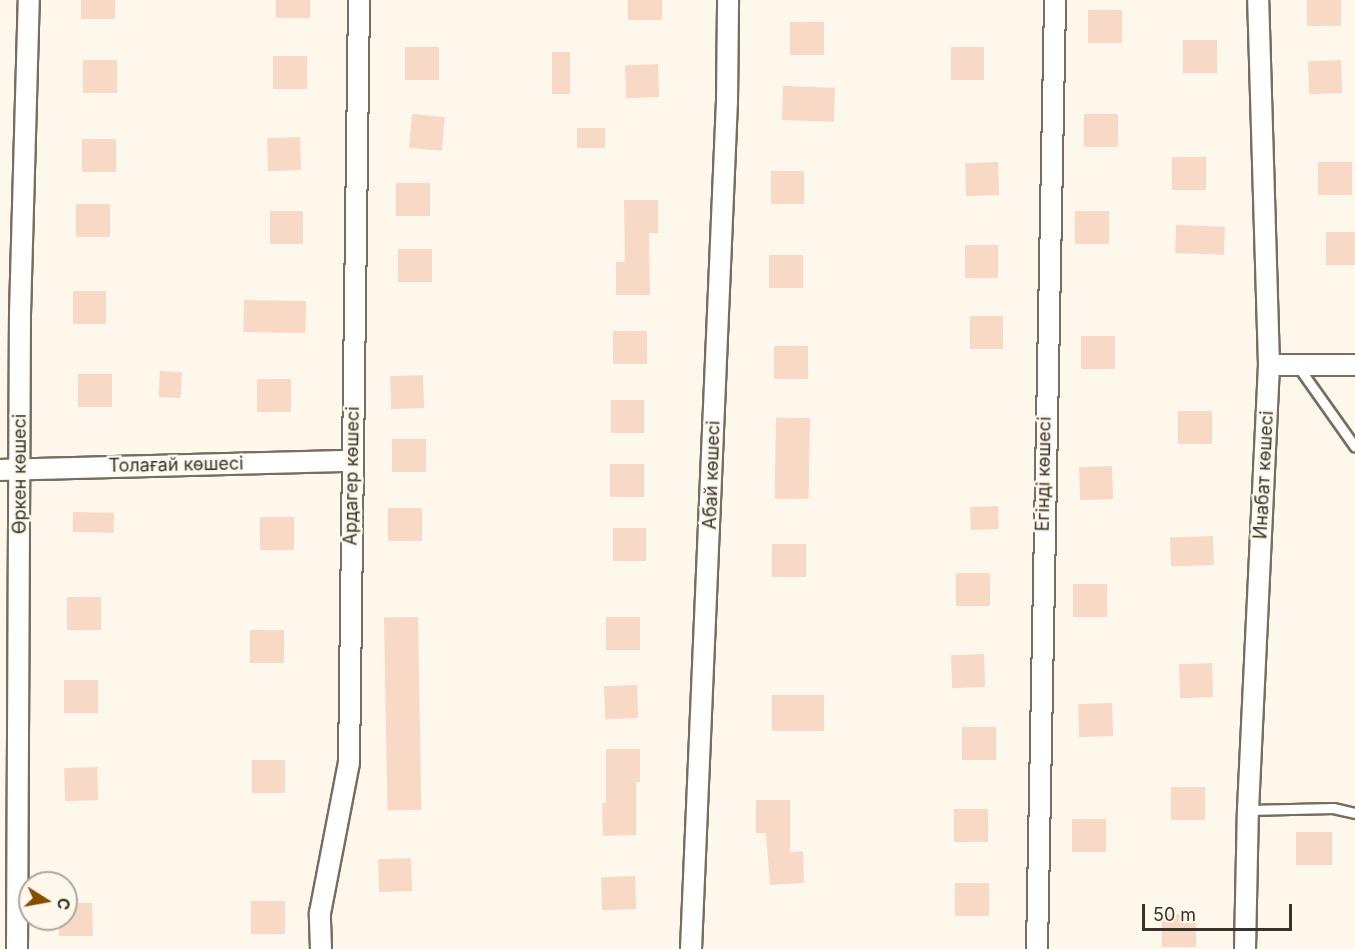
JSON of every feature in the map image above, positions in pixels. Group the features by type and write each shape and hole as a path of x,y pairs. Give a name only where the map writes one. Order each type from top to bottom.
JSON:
{"street":[{"name":"Өркен көшесі","path":"17,949 20,314 29,0"},
{"name":"Ардагер көшесі","path":"321,949 320,912 349,763 359,0"},
{"name":"Абай көшесі","path":"691,949 727,102 728,0"},
{"name":"Егінді көшесі","path":"1036,949 1055,0"},
{"name":"Инабат көшесі","path":"1245,949 1248,810 1269,365 1258,0"},
{"path":"1269,365 1355,365"},
{"name":"Толағай көшесі","path":"0,470 352,461"}],"lane":[{"path":"1297,365 1355,447"},
{"path":"1248,810 1333,808 1355,813"}],"building":[{"path":"81,0 115,0 115,19 81,19"},
{"path":"276,0 310,0 310,18 276,18"},
{"path":"628,0 662,0 662,20 628,20"},
{"path":"1307,0 1341,0 1341,26 1307,26"},
{"path":"1088,10 1122,10 1122,43 1088,43"},
{"path":"790,22 824,22 824,55 790,55"},
{"path":"1183,40 1217,40 1217,73 1183,73"},
{"path":"405,47 439,47 439,80 405,80"},
{"path":"951,47 984,47 984,80 951,80"},
{"path":"552,52 570,52 570,94 552,94"},
{"path":"273,56 307,56 307,89 273,89"},
{"path":"83,60 117,60 117,93 83,93"},
{"path":"1341,60 1342,93 1309,94 1308,61"},
{"path":"658,64 659,97 626,98 625,65"},
{"path":"783,86 835,88 834,122 782,120"},
{"path":"412,114 445,117 442,151 409,148"},
{"path":"1084,114 1118,114 1118,147 1084,147"},
{"path":"577,128 605,128 605,148 577,148"},
{"path":"300,137 301,170 268,171 267,138"},
{"path":"82,139 116,139 116,172 82,172"},
{"path":"1172,157 1206,157 1206,190 1172,190"},
{"path":"998,162 999,195 966,196 965,163"},
{"path":"1318,162 1352,162 1352,195 1318,195"},
{"path":"771,171 804,171 804,204 771,204"},
{"path":"396,183 430,183 430,216 396,216"},
{"path":"624,200 658,200 658,233 649,233 650,295 616,295 616,262 625,262"},
{"path":"76,204 110,204 110,237 76,237"},
{"path":"270,211 303,211 303,244 270,244"},
{"path":"1075,211 1109,211 1109,244 1075,244"},
{"path":"1176,225 1225,227 1224,255 1175,253"},
{"path":"1326,232 1355,232 1355,265 1326,265"},
{"path":"965,245 998,245 998,278 965,278"},
{"path":"398,249 432,249 432,282 398,282"},
{"path":"769,255 803,255 803,288 769,288"},
{"path":"73,291 106,291 106,324 73,324"},
{"path":"244,300 306,301 305,333 243,332"},
{"path":"970,316 1003,316 1003,349 970,349"},
{"path":"613,331 647,331 647,364 613,364"},
{"path":"1081,336 1115,336 1115,369 1081,369"},
{"path":"774,346 808,346 808,379 774,379"},
{"path":"160,371 182,372 181,398 159,397"},
{"path":"78,374 112,374 112,407 78,407"},
{"path":"423,375 424,408 391,409 390,376"},
{"path":"257,379 291,379 291,412 257,412"},
{"path":"611,400 644,400 644,433 611,433"},
{"path":"1178,411 1212,411 1212,444 1178,444"},
{"path":"776,417 810,418 809,499 775,498"},
{"path":"392,439 426,439 426,472 392,472"},
{"path":"610,464 644,464 644,497 610,497"},
{"path":"1112,466 1113,499 1080,500 1079,467"},
{"path":"998,506 999,529 971,530 970,507"},
{"path":"388,508 422,508 422,541 388,541"},
{"path":"73,512 114,513 114,533 73,532"},
{"path":"260,517 294,517 294,550 260,550"},
{"path":"613,528 646,528 646,561 613,561"},
{"path":"1213,536 1214,565 1171,566 1170,538"},
{"path":"772,544 806,544 806,577 772,577"},
{"path":"956,573 990,573 990,606 956,606"},
{"path":"1073,584 1107,584 1107,617 1073,617"},
{"path":"67,597 101,597 101,630 67,630"},
{"path":"418,617 421,810 387,811 384,618"},
{"path":"606,617 640,617 640,650 606,650"},
{"path":"250,630 284,630 284,663 250,663"},
{"path":"984,654 985,687 952,688 951,655"},
{"path":"1212,663 1213,697 1180,698 1179,664"},
{"path":"64,680 98,680 98,713 64,713"},
{"path":"637,685 638,718 605,719 604,686"},
{"path":"772,695 824,695 824,731 772,731"},
{"path":"1112,703 1113,736 1079,737 1078,704"},
{"path":"962,727 996,727 996,760 962,760"},
{"path":"606,749 640,749 640,782 636,782 636,835 603,836 602,803 606,803"},
{"path":"252,760 285,760 285,793 252,793"},
{"path":"97,767 98,800 65,801 64,768"},
{"path":"1171,787 1205,787 1205,820 1171,820"},
{"path":"756,800 790,800 790,852 803,851 804,883 770,885 766,833 756,833"},
{"path":"954,809 988,809 988,842 954,842"},
{"path":"1072,819 1106,819 1106,852 1072,852"},
{"path":"1296,832 1332,832 1332,865 1296,865"},
{"path":"411,858 412,891 379,892 378,859"},
{"path":"635,876 636,909 602,910 601,877"},
{"path":"955,883 989,883 989,916 955,916"},
{"path":"251,901 285,901 285,934 251,934"},
{"path":"78,903 92,903 93,936 59,936 59,931 78,931"},
{"path":"1162,914 1196,914 1196,947 1162,947"}]}
